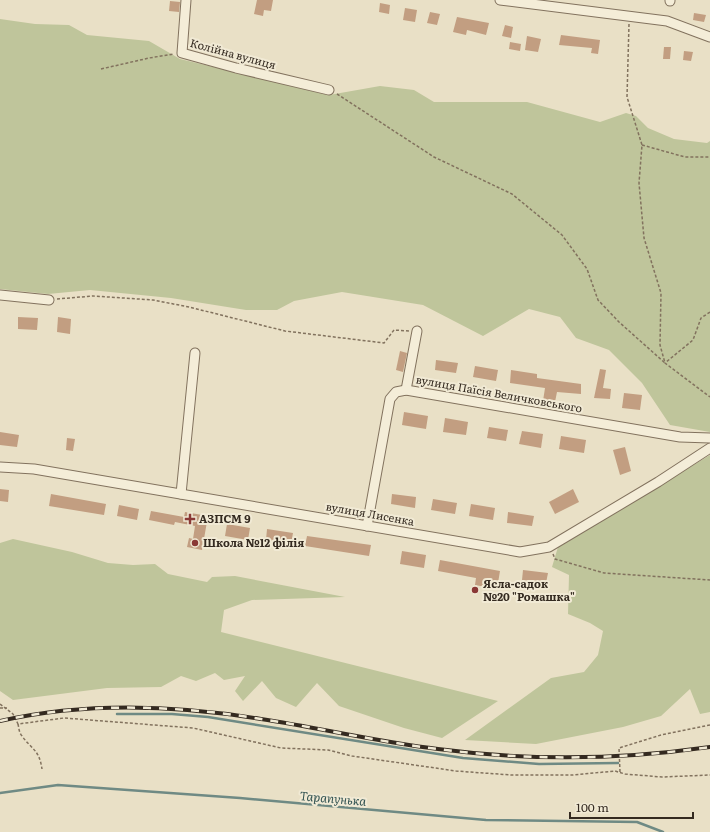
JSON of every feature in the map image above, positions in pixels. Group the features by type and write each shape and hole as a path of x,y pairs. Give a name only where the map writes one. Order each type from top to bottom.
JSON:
{"street":[{"name":"Колійна вулиця","path":"186,0 182,53 236,68 329,90"},
{"path":"500,0 532,2 667,21 710,37"},
{"path":"0,295 49,300"},
{"path":"406,390 417,332"},
{"path":"181,494 195,353"},
{"name":"вулиця Паїсія Величковського","path":"367,526 390,399 396,392 406,390 680,437 710,438"},
{"name":"вулиця Лисенка","path":"0,467 34,469 520,552 549,547 658,482 710,448"}],"path":[{"path":"630,16 627,97 642,145 640,183 644,238 661,293 660,344 665,363"},
{"path":"101,69 149,58 182,53"},
{"path":"329,90 434,157 512,194 562,234 587,269 598,300 619,322 665,363 710,397"},
{"path":"642,145 685,157 710,157"},
{"path":"49,300 94,296 153,300 189,307 285,331 384,343 394,330 417,332"},
{"path":"665,363 693,340 701,318 710,312"},
{"path":"555,559 604,573 710,580"},
{"path":"0,704 8,708 13,714 18,724 20,734 36,749 41,761 42,769"},
{"path":"0,708 8,708"},
{"path":"18,724 64,718 193,728 281,748 328,750 352,756 456,771 511,775 573,774 615,771 662,776 702,776 710,774"},
{"path":"620,772 619,748 661,735 710,725"}],"green space":[{"path":"0,19 35,24 69,25 87,35 149,41 180,59 329,95 380,86 414,90 434,102 527,102 600,122 626,113 636,116 648,128 674,139 707,143 710,141 710,432 670,425 642,383 609,350 576,338 560,317 529,309 483,336 423,305 342,292 294,301 277,310 246,310 171,298 90,290 48,294 0,289"},
{"path":"710,455 710,712 700,714 690,689 661,716 623,727 536,744 465,740 551,678 584,672 598,655 603,631 590,623 568,614 569,575 552,567 558,547"},
{"path":"13,539 72,552 108,563 133,565 155,564 168,574 207,582 212,577 235,576 345,597 252,600 224,610 221,632 498,701 442,738 404,728 339,706 317,683 296,707 276,698 262,681 243,701 235,691 245,676 224,680 215,673 196,681 181,676 161,687 107,688 13,700 0,691 0,543"}],"building":[{"path":"257,0 273,0 271,11 264,10 263,16 254,14"},
{"path":"170,1 180,2 179,12 169,11"},
{"path":"380,3 390,5 389,14 379,12"},
{"path":"405,8 417,10 415,22 403,20"},
{"path":"430,12 440,14 437,25 427,23"},
{"path":"694,13 706,15 704,22 693,20"},
{"path":"457,17 489,23 486,35 467,30 466,35 453,32"},
{"path":"505,25 513,27 511,38 502,36"},
{"path":"561,35 600,40 598,54 591,53 592,48 559,45"},
{"path":"527,36 541,39 538,52 525,50"},
{"path":"510,42 521,44 520,51 509,49"},
{"path":"664,47 671,47 670,59 663,59"},
{"path":"684,51 693,52 691,61 683,60"},
{"path":"18,317 38,318 37,330 18,329"},
{"path":"58,317 71,319 70,334 57,332"},
{"path":"400,351 407,353 403,372 396,370"},
{"path":"436,360 458,363 456,373 435,370"},
{"path":"475,366 498,370 496,381 473,377"},
{"path":"600,369 606,370 603,388 611,389 610,399 594,398"},
{"path":"511,370 537,374 537,378 581,384 581,394 557,392 555,402 543,401 545,388 510,383"},
{"path":"624,393 642,395 640,410 622,408"},
{"path":"404,412 428,416 426,429 402,425"},
{"path":"445,418 468,422 466,435 443,432"},
{"path":"489,427 508,430 506,441 487,438"},
{"path":"522,431 543,434 541,448 519,444"},
{"path":"0,432 19,435 17,447 0,445"},
{"path":"561,436 586,440 584,453 559,449"},
{"path":"67,438 75,439 73,451 66,450"},
{"path":"625,447 631,471 620,475 613,450"},
{"path":"0,489 9,490 8,502 0,501"},
{"path":"573,489 579,502 555,514 549,502"},
{"path":"51,494 106,504 104,515 49,506"},
{"path":"392,494 416,497 415,508 391,504"},
{"path":"433,499 457,503 455,514 431,510"},
{"path":"471,504 495,508 493,520 469,516"},
{"path":"119,505 139,509 137,520 117,516"},
{"path":"151,511 184,517 185,512 208,516 202,550 187,547 189,538 193,539 195,526 175,522 174,525 149,520"},
{"path":"508,512 534,516 532,526 507,523"},
{"path":"227,524 250,528 248,540 225,536"},
{"path":"267,529 293,533 291,544 266,540"},
{"path":"307,536 371,545 369,556 305,546"},
{"path":"402,551 426,555 424,568 400,564"},
{"path":"440,560 500,571 497,589 475,585 476,578 438,571"},
{"path":"523,570 548,573 546,583 522,580"}],"waterway":[{"path":"117,714 172,714 208,717 463,758 539,764 618,763"},
{"name":"Тарапунька","path":"0,793 58,785 240,798 486,820 637,822 663,832"}],"railway":[{"path":"0,721 32,715 97,708 163,708 229,714 416,746 506,756 608,757 710,747"}],"place":[{"name":"АЗПСМ 9","path":"190,519"},
{"name":"Школа №12 філія","path":"195,543"},
{"name":"Ясла-садок №20 \"Ромашка\"","path":"475,590"}]}
